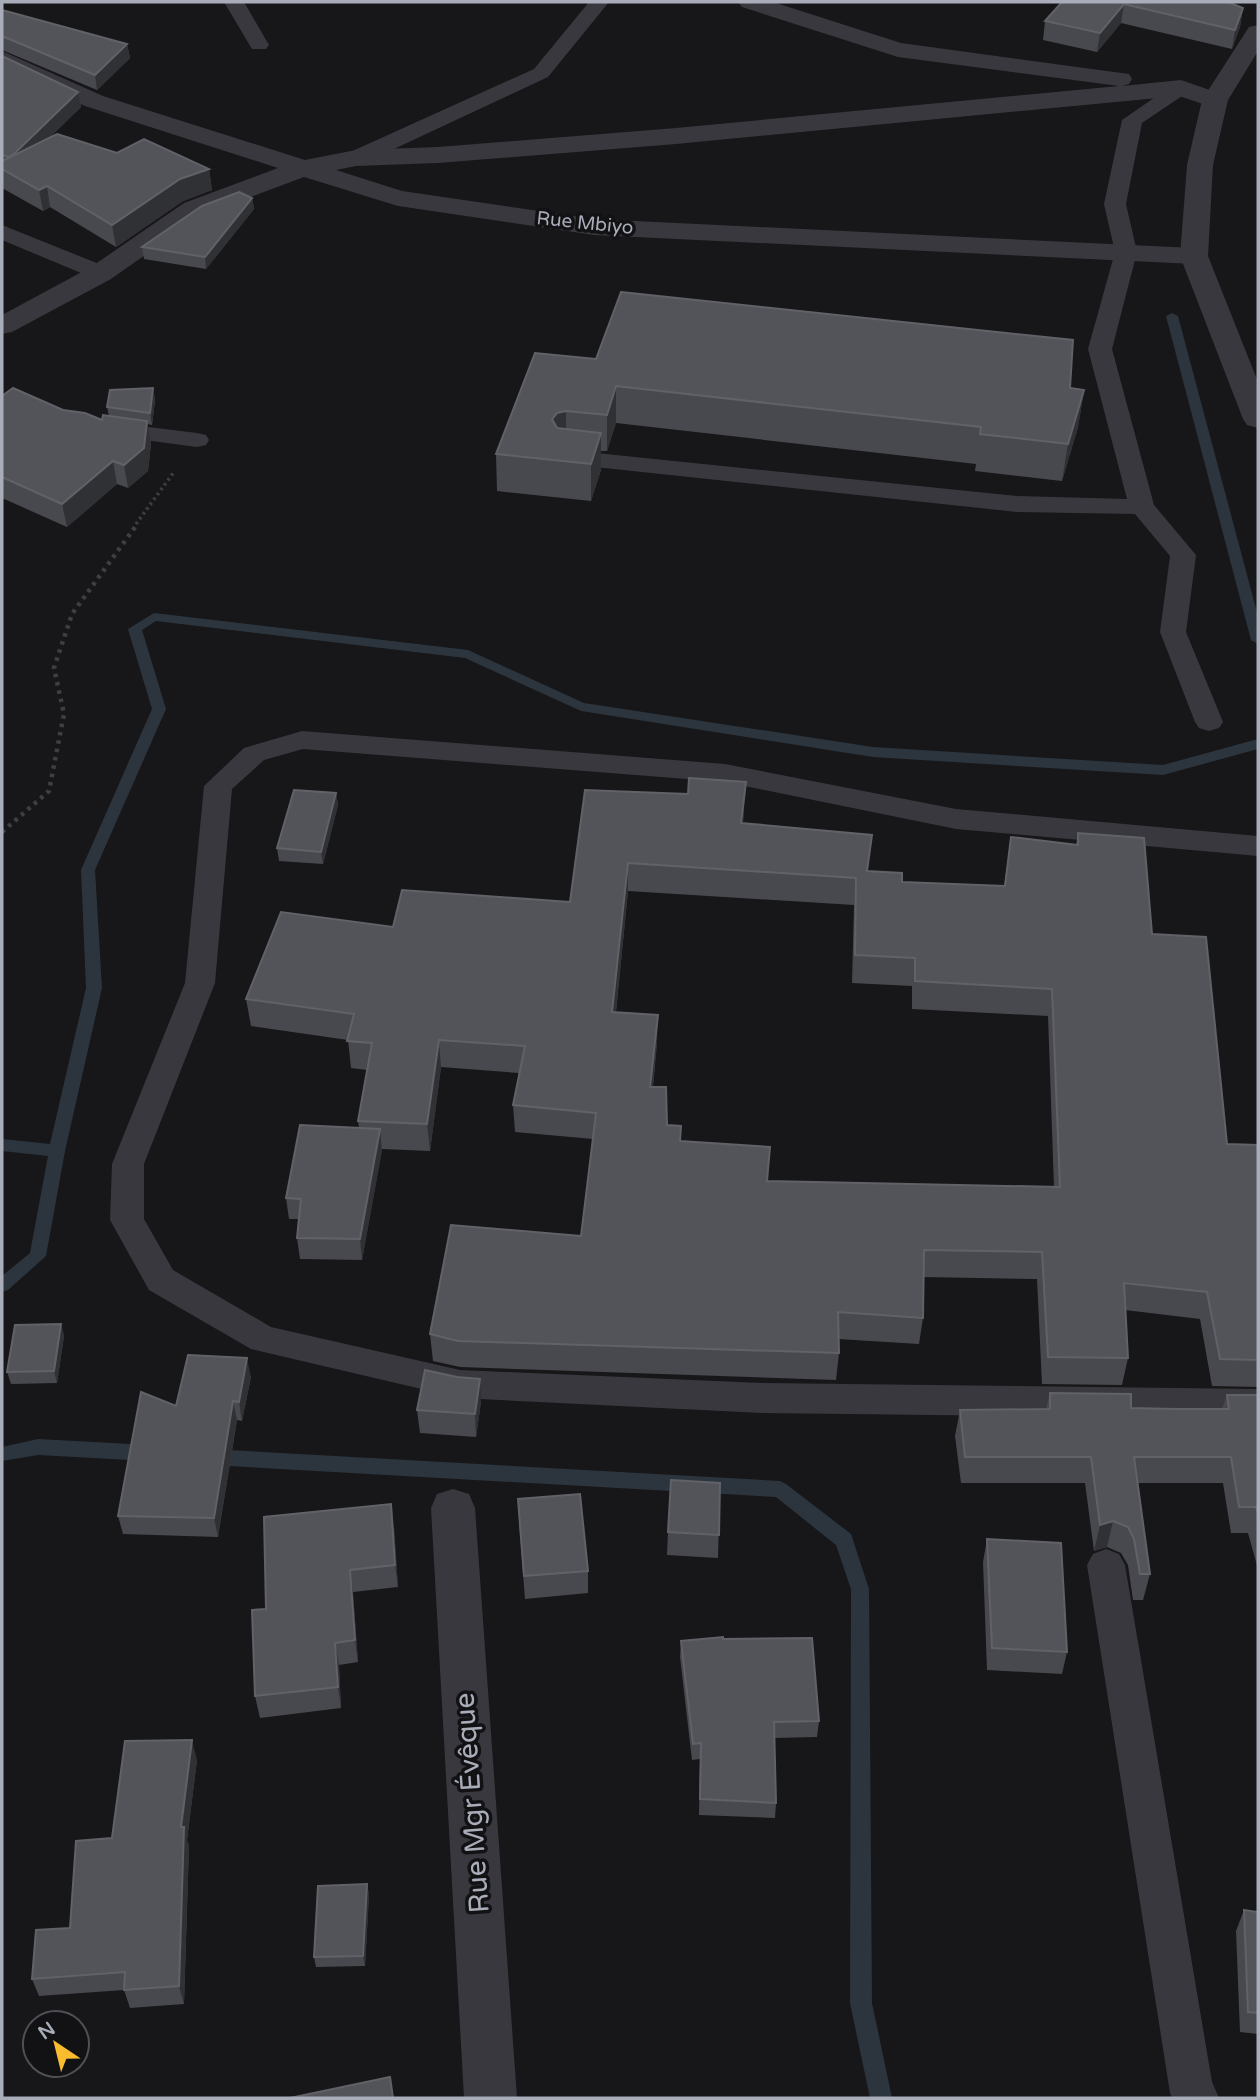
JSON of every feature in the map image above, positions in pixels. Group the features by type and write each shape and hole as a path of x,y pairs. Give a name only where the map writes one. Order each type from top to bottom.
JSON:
{"street":[{"path":"750,2 898,50 1181,88 1215,100"},
{"path":"1258,32 1215,100 1200,165 1194,256 1258,419"},
{"name":"Rue Mbiyo","path":"2,58 94,101 398,198 594,227 1194,256"},
{"path":"2,326 101,273 194,209 303,168 356,158 438,155 676,136 1181,88"},
{"name":"Rue Mgr Évêque","path":"453,1508 491,2098"}],"lane":[{"path":"234,2 259,45"},
{"path":"356,158 541,73 599,2"},
{"path":"1181,88 1132,120 1115,204 1126,252 1100,349 1142,507 1183,555 1173,632 1209,722"},
{"path":"2,232 101,273"},
{"path":"81,426 197,440"},
{"path":"568,457 1017,504 1142,507"},
{"path":"1258,846 956,818 725,773 302,740 254,754 218,786 200,983 128,1164 127,1220 161,1280 263,1339 460,1384 762,1398 1258,1405"},
{"path":"1106,1564 1192,2093 1197,2098"}],"path":[{"path":"2,832 49,791 64,714 54,668 72,614 197,440"}],"building":[{"path":"1062,2 1228,2 1243,8 1235,30 1124,4 1100,33 1045,21"},
{"path":"2,10 127,44 95,75 2,36"},
{"path":"2,56 78,92 9,157 2,155"},
{"path":"57,134 117,153 144,139 209,169 180,179 112,225 47,186 39,190 2,169 2,161"},
{"path":"239,192 252,198 205,257 142,247 202,206"},
{"path":"621,292 1073,340 1070,388 1084,390 1068,444 980,434 981,427 616,386 607,415 566,411 557,413 552,419 557,428 601,433 591,464 496,454 535,353 596,359"},
{"path":"13,388 63,410 85,413 102,420 103,415 147,421 144,448 124,465 113,461 62,504 2,477 2,396"},
{"path":"153,388 150,413 107,407 110,390"},
{"path":"689,778 746,782 741,823 872,835 867,871 902,873 902,882 1005,886 1011,837 1078,845 1078,833 1144,838 1152,934 1206,937 1227,1144 1258,1145 1258,1360 1220,1359 1207,1292 1124,1283 1128,1358 1048,1357 1042,1252 924,1250 923,1318 838,1312 839,1353 458,1341 430,1334 451,1225 581,1236 596,1113 513,1105 525,1046 439,1040 427,1124 358,1121 372,1043 347,1041 354,1014 246,999 281,912 393,927 402,890 570,902 585,790 688,794","holes":["628,863 856,878 855,955 915,958 915,981 1052,989 1060,1187 767,1181 770,1147 680,1141 681,1126 667,1125 666,1087 650,1087 658,1015 612,1012"]},
{"path":"294,790 336,793 321,852 277,848"},
{"path":"300,1125 380,1129 360,1239 297,1238 301,1199 286,1198"},
{"path":"61,1324 54,1371 7,1372 15,1325"},
{"path":"188,1355 247,1358 239,1402 233,1401 214,1518 118,1516 141,1392 176,1406"},
{"path":"425,1370 480,1379 475,1414 417,1410"},
{"path":"1050,1393 1131,1394 1131,1408 1176,1409 1229,1409 1227,1395 1258,1395 1258,1514 1256,1507 1239,1507 1231,1457 1134,1457 1150,1574 1140,1574 1134,1539 1128,1527 1113,1521 1100,1525 1091,1457 965,1457 960,1410 1050,1409"},
{"path":"671,1480 720,1483 719,1535 668,1532"},
{"path":"580,1494 588,1571 524,1576 518,1499"},
{"path":"391,1504 395,1565 350,1570 355,1640 335,1643 338,1687 255,1696 252,1610 266,1609 264,1517"},
{"path":"987,1539 1061,1543 1067,1652 992,1648"},
{"path":"723,1637 812,1638 819,1721 774,1722 776,1803 700,1799 701,1743 693,1744 681,1641"},
{"path":"192,1740 181,1827 184,1827 179,1986 124,1990 125,1972 32,1979 36,1930 70,1928 76,1841 112,1838 125,1741"},
{"path":"367,1884 363,1956 314,1957 318,1886"},
{"path":"1244,1910 1258,1912 1258,2013 1248,2012"},
{"path":"390,2077 393,2098 290,2098"}],"waterway":[{"path":"1172,316 1258,640"},
{"path":"57,1151 94,988 88,870 159,709 135,629 154,617 468,654 581,707 873,752 1163,770 1258,744"},
{"path":"2,1145 57,1151"},
{"path":"2,1285 38,1256 57,1151"},
{"path":"2,1454 38,1447 149,1453"},
{"path":"210,1457 780,1489 844,1540 860,1589 861,2003 881,2098"}]}
